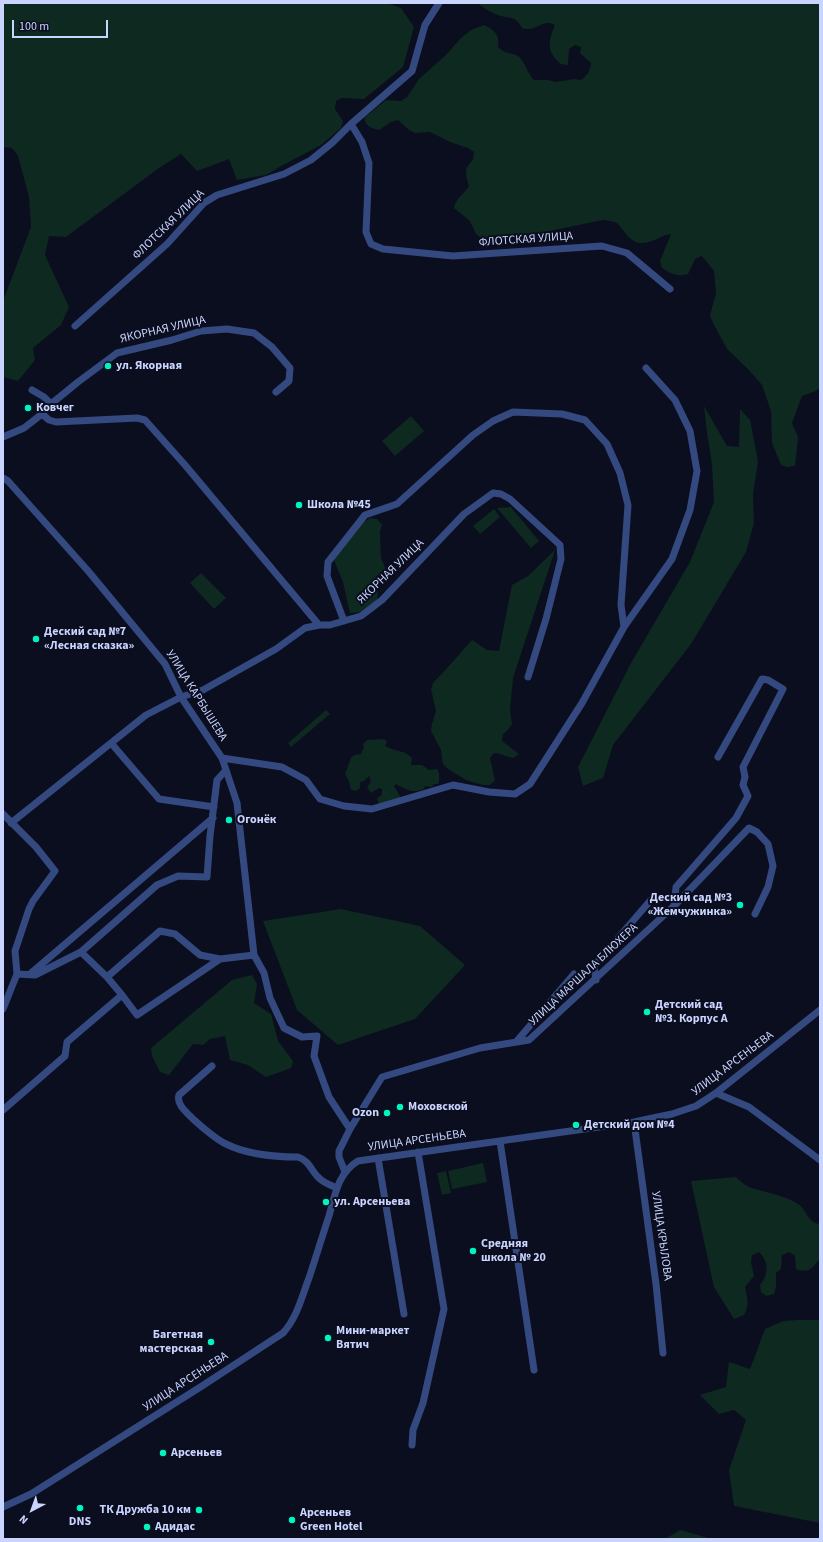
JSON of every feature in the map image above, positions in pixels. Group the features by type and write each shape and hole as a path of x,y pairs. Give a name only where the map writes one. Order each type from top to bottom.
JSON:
{"street":[{"name":"ФЛОТСКАЯ УЛИЦА","path":"75,326 167,244 204,203 217,195 277,177 299,167 311,160 332,143 351,124 412,71 425,25 439,3"},
{"name":"ФЛОТСКАЯ УЛИЦА","path":"351,124 362,142 369,163 366,232 371,244 383,249 453,256 602,246 627,253 670,289"},
{"name":"ЯКОРНАЯ УЛИЦА","path":"3,437 24,428 42,414 51,404 116,353 172,340 201,331 238,330 254,333 272,348 290,368 288,381 276,392"},
{"path":"222,758 282,768 306,780 320,799 344,806 372,808 454,785 489,792 515,794 530,784 582,703 624,627 672,559 690,510 697,471 690,431 675,400 646,368"},
{"path":"32,390 44,397 51,404"},
{"path":"344,621 327,576 328,562 365,515 397,504 473,435 493,421 512,412 562,414 585,420 607,444 620,473 628,505 621,605 624,627"},
{"path":"42,414 49,420 56,422 137,418 145,420 185,465 319,625"},
{"name":"УЛИЦА КАРБЫШЕВА","path":"3,478 8,481 89,572 165,664 182,697 222,758 237,803 254,955"},
{"name":"ЯКОРНАЯ УЛИЦА","path":"11,823 146,715 182,697 202,690 276,649 305,628 319,625 330,625 361,616 382,600 464,514 492,493 501,494 510,499 560,545 561,559 546,619 528,677"},
{"path":"674,907 676,887 736,818 748,796 743,785 745,777 742,767 783,690 768,680 762,679 718,758"},
{"path":"112,743 159,799 214,807"},
{"path":"17,974 34,975 80,952 157,886 178,876 207,877 217,780 226,770"},
{"path":"3,814 36,847 55,871 29,909 15,951 17,974 3,1009"},
{"path":"29,974 212,818"},
{"name":"УЛИЦА МАРШАЛА БЛЮХЕРА","path":"345,1172 339,1157 340,1150 350,1129 382,1076 480,1048 529,1040 674,907 749,828 756,832 768,844 773,866 768,887 755,914"},
{"path":"596,980 594,966 650,901"},
{"path":"107,977 160,931 175,934 200,955 220,959 254,955 264,973 270,998 284,1028 302,1037 317,1036 314,1056 329,1097 350,1129"},
{"path":"80,952 107,977 137,1015 220,959"},
{"path":"516,1042 574,974"},
{"path":"3,1110 66,1056 67,1042 122,995"},
{"name":"УЛИЦА АРСЕНЬЕВА","path":"3,1508 31,1494 283,1333 295,1314 303,1293 337,1188 345,1172 351,1165 358,1161 634,1122 672,1114 690,1108 716,1093 820,1010"},
{"path":"212,1066 179,1095 178,1098 180,1103 187,1114 225,1144 240,1150 256,1154 298,1157 303,1159 308,1163 318,1177 337,1188"},
{"path":"716,1093 749,1107 820,1160"},
{"name":"УЛИЦА КРЫЛОВА","path":"634,1122 656,1284 663,1353"},
{"path":"500,1141 534,1370"},
{"path":"412,1445 413,1430 423,1402 444,1309 418,1152"},
{"path":"378,1158 404,1314"}],"green space":[{"path":"3,3 387,3 401,8 414,27 403,67 364,99 342,98 336,101 335,109 343,121 341,128 321,145 266,175 237,180 229,159 197,171 181,154 159,168 66,237 49,236 45,255 69,307 61,325 33,348 35,360 18,381 3,377 3,301 31,227 29,197 18,156 12,148 3,147"},
{"path":"478,3 820,3 820,388 802,396 792,423 798,437 795,466 787,467 781,465 772,443 771,411 762,385 727,349 712,321 710,315 716,294 714,271 702,256 695,259 688,274 678,275 672,273 662,268 660,261 671,234 645,243 636,242 632,240 615,222 603,220 525,236 488,239 481,238 476,234 470,221 454,208 456,201 469,186 466,172 468,166 473,160 474,152 430,132 415,133 409,130 398,120 391,122 379,130 367,125 364,118 386,100 401,101 407,97 419,79 446,55 460,39 471,30 484,25 496,33 498,47 520,58 534,80 548,80 556,82 574,79 581,80 588,73 591,63 580,53 581,47 575,45 569,49 568,65 561,64 556,60 550,46 551,36 555,25 545,23 532,29 522,28 518,21 495,14 485,9"},
{"path":"704,406 727,446 739,447 740,409 750,420 758,461 753,494 754,523 746,552 691,644 613,745 603,778 583,786 578,767 631,663 690,562 714,502 712,464"},
{"path":"411,416 424,431 395,456 382,441"},
{"path":"511,507 539,541 531,548 497,508"},
{"path":"494,509 500,517 480,534 473,526"},
{"path":"370,518 377,519 382,525 380,532 381,558 387,572 376,580 378,595 377,601 360,612 350,613 343,582 334,560 354,531"},
{"path":"555,550 513,678 510,710 512,724 503,734 502,741 519,754 513,758 494,753 490,758 495,780 490,785 483,785 466,780 448,769 443,764 441,750 431,731 436,711 431,689 433,683 472,640 487,650 499,651 512,585 528,576"},
{"path":"201,573 226,598 214,609 190,583"},
{"path":"326,710 330,714 291,747 288,743"},
{"path":"384,739 387,742 385,746 409,755 412,758 411,765 422,765 429,770 437,769 439,773 438,784 434,784 432,787 425,786 424,789 412,791 402,788 396,784 394,786 401,798 379,804 377,798 382,795 382,789 379,788 371,793 367,787 371,782 369,776 364,781 360,782 360,788 356,791 351,790 349,781 345,774 351,758 354,755 361,754 364,747 363,744 367,740"},
{"path":"341,909 420,926 465,965 415,1019 338,1045 297,1010 263,921"},
{"path":"252,975 257,984 254,1003 271,1014 278,1041 293,1061 291,1068 266,1077 248,1065 230,1060 225,1036 210,1039 203,1045 193,1044 169,1075 160,1072 152,1056 151,1048 232,980"},
{"path":"483,1163 487,1182 452,1189 448,1171"},
{"path":"446,1171 451,1193 442,1195 437,1173"},
{"path":"736,1177 751,1188 775,1194 794,1201 801,1206 810,1219 820,1224 820,1259 810,1269 804,1271 796,1269 795,1256 789,1252 782,1255 781,1269 776,1273 776,1287 774,1294 766,1296 761,1292 760,1285 765,1277 767,1268 765,1260 759,1252 752,1255 751,1262 754,1276 745,1287 748,1301 747,1308 744,1315 734,1319 714,1287 691,1181"},
{"path":"820,1320 820,1523 734,1506 729,1470 746,1420 734,1410 719,1414 700,1395 726,1387 729,1362 750,1369 765,1329 783,1321"},
{"path":"680,1530 712,1539 665,1539"}],"place":[{"name":"ул. Якорная","path":"108,366"},
{"name":"Ковчег","path":"28,408"},
{"name":"Школа №45","path":"299,505"},
{"name":"Деский сад №7 «Лесная сказка»","path":"36,639"},
{"name":"Огонёк","path":"229,820"},
{"name":"Деский сад №3 «Жемчужинка»","path":"740,905"},
{"name":"Детский сад №3. Корпус А","path":"647,1012"},
{"name":"Моховской","path":"400,1107"},
{"name":"Ozon","path":"387,1113"},
{"name":"Детский дом №4","path":"576,1125"},
{"name":"ул. Арсеньева","path":"326,1202"},
{"name":"Средняя школа № 20","path":"473,1251"},
{"name":"Мини-маркет Вятич","path":"328,1338"},
{"name":"Багетная мастерская","path":"211,1342"},
{"name":"Арсеньев","path":"163,1453"},
{"name":"DNS","path":"80,1508"},
{"name":"ТК Дружба 10 км","path":"199,1510"},
{"name":"Арсеньев Green Hotel","path":"292,1520"},
{"name":"Адидас","path":"147,1527"}]}
